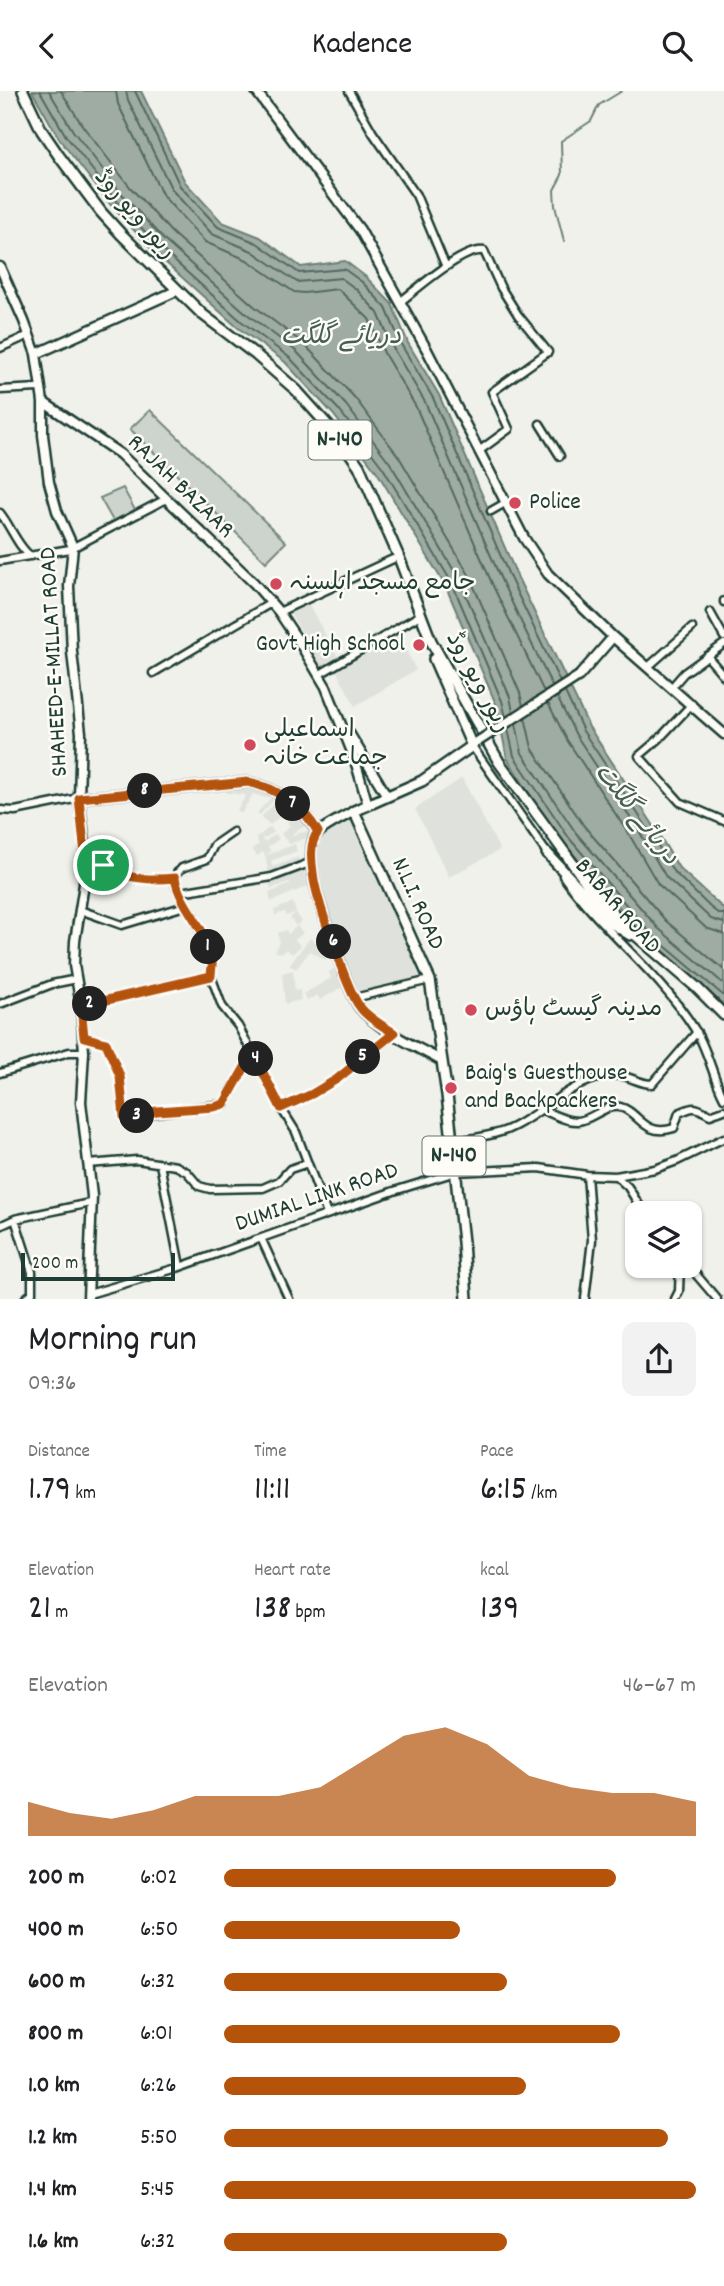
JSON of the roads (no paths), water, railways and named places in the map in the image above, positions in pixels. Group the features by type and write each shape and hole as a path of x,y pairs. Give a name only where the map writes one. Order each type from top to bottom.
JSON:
{"highway":[{"name":"ریور ویو روڈ","path":"23,91 42,131 101,212 176,291 296,390 340,439 359,465 431,641 499,762 591,889 638,938 696,987 724,1015"},
{"name":"N-140","path":"431,641 433,654 475,744"},
{"path":"354,811 431,775 475,744"},
{"name":"N.L.I. ROAD","path":"354,811 430,981 442,1061"},
{"path":"547,853 610,922 618,929 638,938"},
{"name":"N-140","path":"442,1061 456,1172 467,1299"}],"main road":[{"path":"256,91 360,230 505,503 532,552 551,579 724,734"},
{"name":"SHAHEED-E-MILLAT ROAD","path":"0,267 36,354 43,402 43,435 49,482 57,511 73,547 69,586 72,652 81,733 79,798 85,854 74,965 84,1037 81,1102 92,1196 88,1296"},
{"path":"36,354 176,291"},
{"name":"RAJAH BAZAAR","path":"43,402 109,446 271,603 320,674 358,755"},
{"path":"475,744 579,677 613,637"},
{"path":"358,755 387,796"},
{"path":"358,755 368,805"},
{"path":"79,798 248,782 275,793 298,807 318,832"},
{"path":"354,811 318,832 313,840 312,862 316,886 354,998 368,1015 442,1061"}],"street":[{"path":"349,91 373,133 416,195 446,267"},
{"path":"400,302 446,267 473,251 484,251 501,288 518,315 548,352 492,392 509,429 479,451"},
{"path":"0,348 29,335"},
{"path":"0,390 40,388"},
{"path":"540,424 561,457"},
{"path":"0,561 73,547 166,499"},
{"path":"491,511 505,503"},
{"path":"0,513 24,550 32,557"},
{"path":"279,612 393,559"},
{"path":"153,673 271,603"},
{"path":"710,612 724,637"},
{"path":"320,674 422,614"},
{"path":"648,667 692,628"},
{"path":"671,688 684,673 724,644"},
{"path":"707,656 724,676"},
{"path":"692,703 659,739 639,756 680,802 724,821"},
{"name":"BABAR ROAD","path":"475,744 547,853 586,906 648,971 697,1032 724,1098"},
{"path":"0,810 15,811 79,798"},
{"path":"175,878 182,868 207,859 214,845 233,832"},
{"path":"85,854 134,879 175,878"},
{"path":"180,892 272,877 312,862"},
{"path":"175,878 184,906 193,916 207,944 212,959 211,976 226,1014 238,1026 296,1132 327,1214"},
{"path":"80,910 122,925 184,906"},
{"path":"81,1006 211,976"},
{"path":"0,1004 52,984 76,979"},
{"path":"354,998 430,981"},
{"path":"452,1142 511,1128 562,1094 603,1076 634,1077 652,1084 697,1032"},
{"path":"281,1108 337,1079 394,1033"},
{"path":"84,1037 106,1043 120,1076 124,1117 224,1104 253,1053"},
{"path":"0,1073 69,1052 84,1052"},
{"path":"540,1109 572,1121 580,1121 610,1107 618,1107 626,1109 635,1119 651,1129 670,1130 674,1128 679,1113 689,1108 702,1108 710,1115 724,1110"},
{"name":"DUMIAL LINK ROAD","path":"88,1296 456,1172 539,1168 616,1176 655,1169 724,1138"},
{"path":"88,1164 137,1160 176,1166 187,1172 200,1186 210,1189 263,1188 279,1181 290,1170 308,1163"},
{"path":"160,1164 180,1266"},
{"path":"585,1298 592,1240 587,1175"},
{"path":"616,1176 628,1187 637,1201"},
{"path":"0,1226 15,1219 90,1203"},
{"path":"15,1219 34,1279 32,1293 25,1299"},
{"path":"261,1238 289,1299"},
{"path":"675,1299 679,1291 680,1278"},
{"path":"699,1278 717,1299"}],"water":[{"name":"دریائے گلگت","path":"32,91 141,91 185,182 222,222 260,237 301,267 345,261 366,277 392,304 408,343 439,395 518,578 589,727 679,868 724,909 724,1005 647,940 563,842 527,790 507,758 496,704 446,587 377,472 333,414 285,362 237,327 154,252 110,204 60,140"}],"waterway":[{"path":"564,241 554,190 562,175 561,141 591,121 599,105 622,91"}],"place":[{"name":"Police","path":"515,503"},
{"name":"جامع مسجد اہلسنہ","path":"276,584"},
{"name":"Govt High School","path":"419,645"},
{"name":"اسماعیلی جماعت خانہ","path":"250,745"},
{"name":"مدینہ گیسٹ ہاؤس","path":"471,1010"},
{"name":"Baig's Guesthouse and Backpackers","path":"451,1088"}]}
